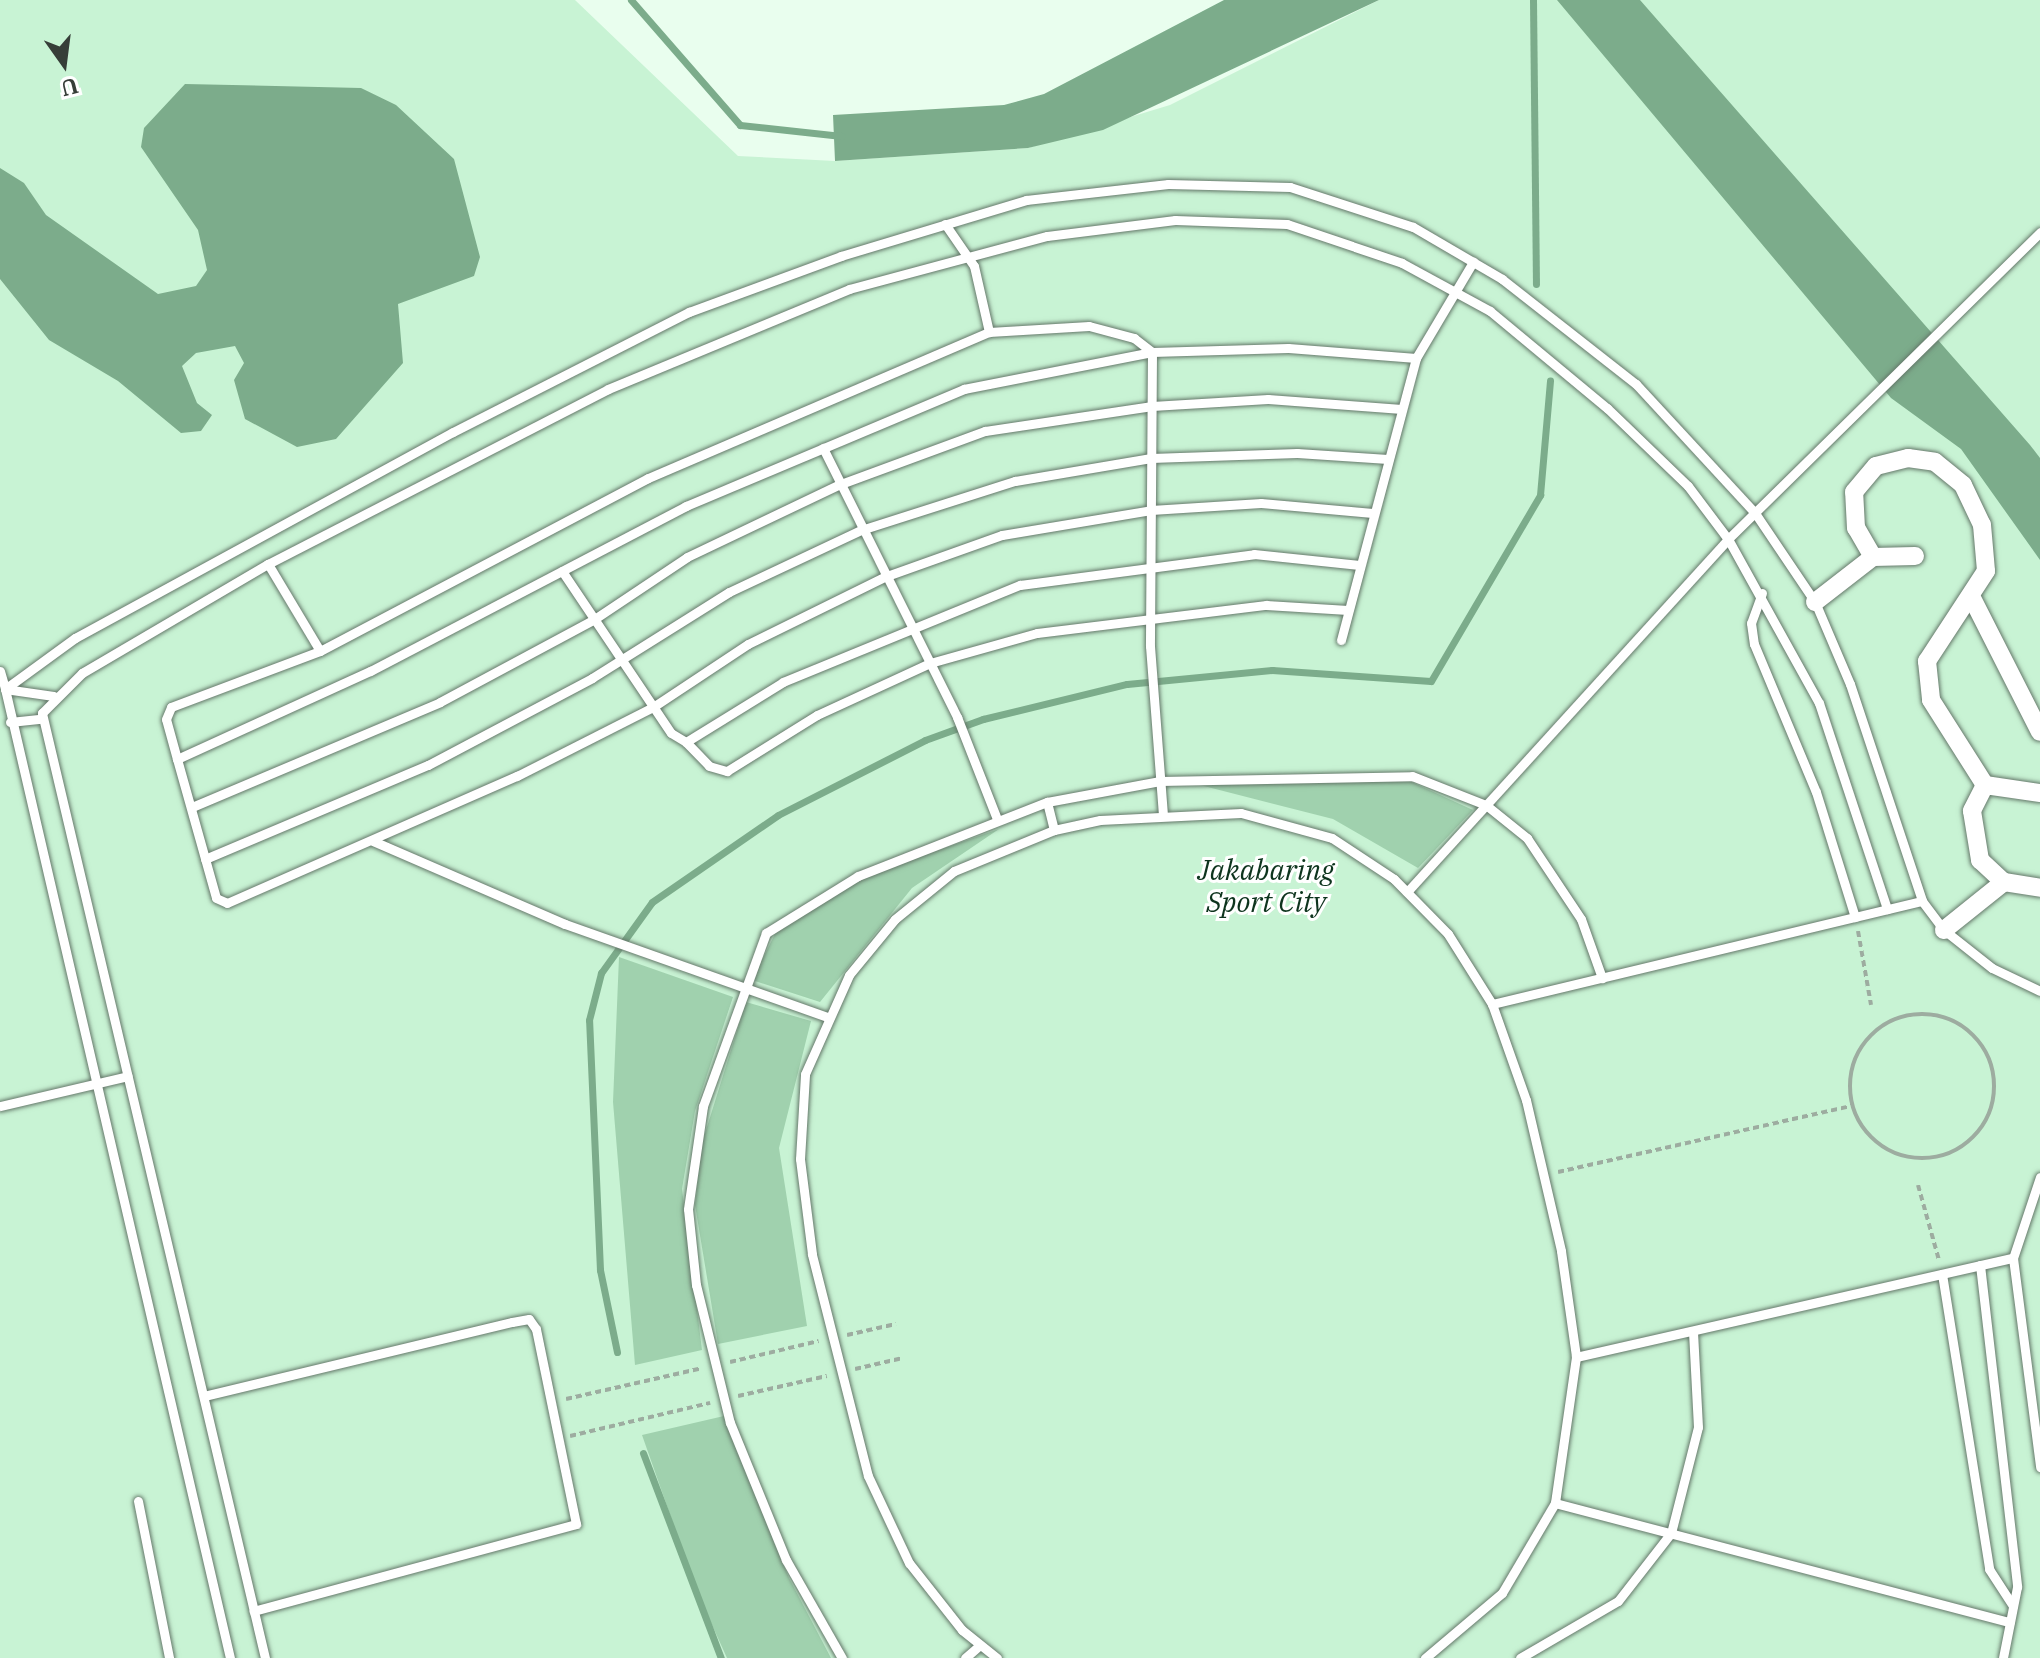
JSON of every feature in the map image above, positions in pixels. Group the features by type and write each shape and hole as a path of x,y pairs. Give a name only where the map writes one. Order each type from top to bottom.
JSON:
{"street":[{"path":"1873,557 1856,528 1854,492 1876,466 1908,458 1935,462 1963,485 1982,525 1986,571 1972,598 1927,661 1931,700 1985,785 2040,793"},
{"path":"1815,602 1873,557 1915,556"},
{"path":"1972,598 2040,732"},
{"path":"1985,785 1972,811 1980,860 2004,882 2040,888"},
{"path":"1944,930 2004,882"}],"lane":[{"path":"5,689 75,638 689,312 945,224 1057,196 1168,184 1290,187 1413,227 1473,262 1636,384 1755,513 1815,602 1850,684 1922,901 1944,930 1992,968 2040,991"},
{"path":"265,1658 41,719 53,696 268,564 608,389 849,289 963,255 1175,220 1287,224 1402,263 1490,311 1607,408 1688,486 1728,539 1762,593 1819,703 1887,909"},
{"path":"945,224 963,255 974,266 989,332"},
{"path":"1407,892 1728,539 2038,237"},
{"path":"1341,640 1416,358 1473,262"},
{"path":"1152,352 1134,338 1089,326 989,332 648,478 320,651 171,707 166,719 216,898 227,903 373,841 653,707 748,644 884,577 1002,535 1151,510 1261,503 1373,513"},
{"path":"177,759 562,571 686,506 964,389 1152,352 1288,348 1416,358"},
{"path":"1152,352 1152,660 1163,814"},
{"path":"192,807 440,702 593,620 687,557 838,485 985,431 1152,406 1268,399 1402,409"},
{"path":"823,448 838,485 957,717 997,819"},
{"path":"205,859 428,765 619,660 729,592 861,530 1015,481 1151,458 1388,459"},
{"path":"686,742 783,682 910,625 1020,585 1151,564 1254,554 1359,565"},
{"path":"268,564 320,651"},
{"path":"562,571 653,707 709,766 727,771 817,715 930,663 1037,633 1151,614 1266,605 1348,610"},
{"path":"1762,593 1751,623 1754,644 1816,792 1855,917"},
{"path":"0,671 230,1658"},
{"path":"5,689 53,696"},
{"path":"10,722 41,719"},
{"path":"842,1658 786,1560 730,1423 696,1285 688,1209 703,1106 766,933 858,876 1047,802 1160,781 1412,776 1486,805 1535,850 1581,919 1602,978"},
{"path":"1047,802 1054,830"},
{"path":"997,1658 980,1645 909,1563 868,1476 812,1254 800,1159 805,1074 828,1017 867,952 942,880 1054,830 1163,814 1241,813 1332,838 1407,892 1448,934 1492,1004 1543,1175 1576,1357 1555,1503 1502,1593 1425,1658"},
{"path":"373,841 603,937 743,990 828,1017"},
{"path":"1492,1004 1922,901"},
{"path":"0,1106 128,1076"},
{"path":"2040,1177 2013,1258 2040,1467"},
{"path":"1576,1357 2013,1258"},
{"path":"1980,1265 2011,1503 2013,1606 2003,1658"},
{"path":"1942,1274 1989,1569 2013,1606"},
{"path":"204,1396 512,1322 529,1319 536,1329 576,1524 254,1611"},
{"path":"1520,1658 1618,1601 1671,1533 1698,1427 1693,1331"},
{"path":"138,1501 169,1658"},
{"path":"1555,1503 2010,1622"},
{"path":"965,1658 980,1645"}],"path":[{"path":"1855,917 1871,1005"},
{"path":"1922,1014 1967,1028 1993,1067 1995,1090 1984,1123 1960,1148 1938,1157 1892,1152 1861,1125 1852,1106 1851,1075 1862,1046 1899,1018 1922,1014"},
{"path":"1543,1175 1852,1106"},
{"path":"1918,1185 1942,1274"}],"green space":[{"name":"Jakabaring Sport City","path":"0,0 575,0 738,156 835,161 1028,148 1170,105 1379,0 2040,0 2040,1658 0,1658"}],"shaded area":[{"path":"1224,0 1379,0 1103,130 1028,148 835,161 833,115 1004,105 1044,94"},
{"path":"1557,0 1640,0 2030,445 2040,458 2040,560 1961,449 1891,398"},
{"path":"185,84 361,88 396,105 454,159 480,257 474,276 398,304 403,363 336,439 297,447 245,419 234,380 244,363 235,346 196,353 182,366 197,403 212,415 201,431 181,433 118,381 49,340 0,279 0,168 24,183 46,215 158,294 196,286 207,270 198,230 141,147 144,128"},
{"path":"1405,779 1473,810 1418,868 1333,819 1196,784"},
{"path":"999,829 912,888 820,1002 752,980 779,926 859,878"},
{"path":"619,957 733,997 695,1111 682,1189 702,1350 635,1365 613,1102"},
{"path":"746,1002 811,1021 779,1148 807,1326 718,1344 695,1205 702,1143"},
{"path":"724,1416 789,1578 831,1658 727,1658 698,1594 642,1435"}],"waterway":[{"path":"631,0 740,125 841,136"},
{"path":"1533,0 1536,284"},
{"path":"617,1352 600,1270 589,1020 601,973 652,902 778,815 925,740 983,719 1127,684 1272,670 1431,681 1540,495 1550,380"},
{"path":"643,1453 721,1658"}]}
